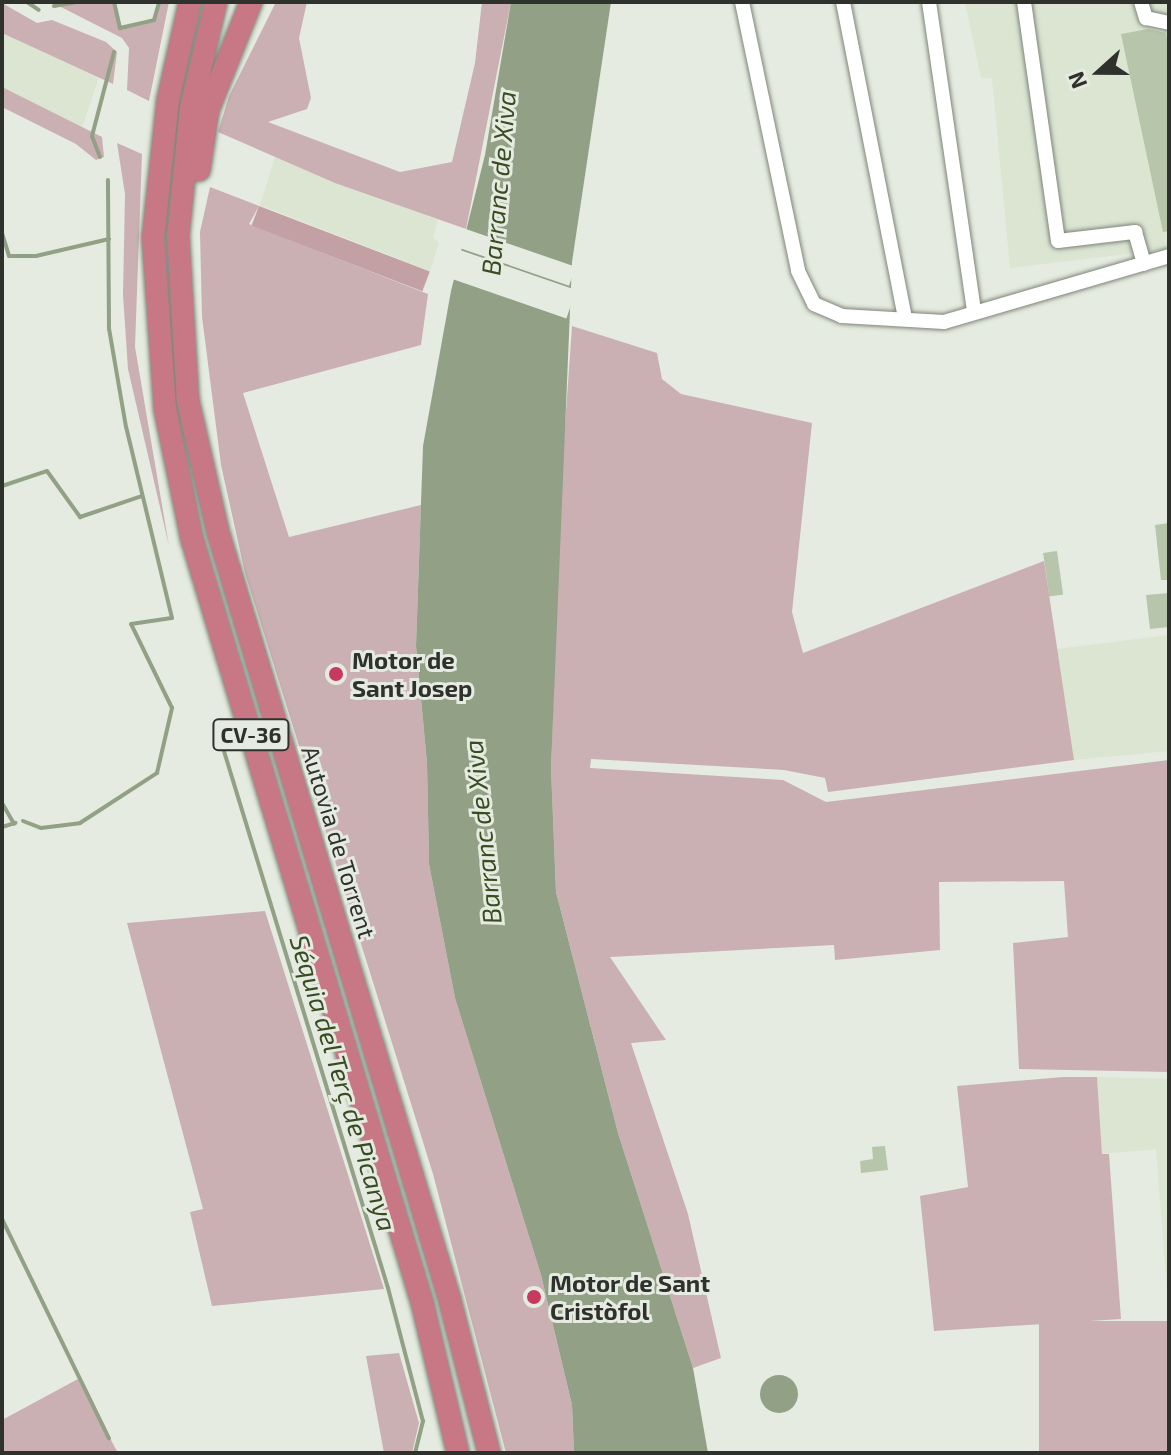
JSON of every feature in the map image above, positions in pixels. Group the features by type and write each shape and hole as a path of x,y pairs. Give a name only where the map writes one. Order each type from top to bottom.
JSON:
{"highway":[{"name":"CV-36","path":"190,2 168,100 153,237 165,409 192,539 422,1302 458,1453"},
{"name":"Autovia de Torrent","path":"216,2 191,108 178,235 188,401 218,532 445,1282 489,1453"},
{"path":"218,532 189,328 189,234 208,110 251,2"}],"lane":[{"path":"742,2 798,271 814,304 842,316 944,322 1169,256"},
{"path":"843,2 905,318"},
{"path":"929,2 974,312"},
{"path":"1024,2 1058,241 1135,232 1144,264"},
{"path":"1141,2 1146,18 1169,23"}],"shaded area":[{"path":"51,2 112,2 121,28 154,20 159,2 169,2 149,101 127,90 129,48 122,38"},
{"path":"276,2 307,2 299,38 311,98 307,109 268,122 400,172 452,162 475,63 482,2 511,2 466,229 335,183 218,132 229,96"},
{"path":"965,2 1169,2 1169,249 1010,268 992,78 981,78"},
{"path":"2,3 37,23 52,20 106,42 117,52 113,84 2,33"},
{"path":"2,33 99,77 82,128 2,87"},
{"path":"2,87 102,137 104,157 96,160 76,144 2,107"},
{"path":"117,143 142,154 135,347 169,546 128,369 123,295 125,194"},
{"path":"275,157 438,220 433,238 439,243 430,271 260,205"},
{"path":"210,187 259,206 249,224 428,294 421,345 243,393 289,537 421,505 416,646 427,763 429,864 455,998 541,1275 572,1405 574,1453 506,1453 433,1174 245,573 221,465 202,317 200,232"},
{"path":"259,206 430,272 422,291 251,226"},
{"path":"572,326 657,353 662,379 681,394 812,423 792,612 803,653 1044,561 1074,760 828,792 825,778 784,770 591,759 590,768 783,780 826,802 1169,760 1169,1072 1019,1069 1013,943 1068,937 1064,881 939,882 940,950 835,960 834,945 610,957 666,1040 631,1043 688,1214 721,1358 693,1368 618,1133 556,892 551,768 561,483"},
{"path":"1169,635 1169,751 1074,760 1057,649"},
{"path":"265,911 384,1289 212,1306 190,1212 203,1209 127,923"},
{"path":"1097,1077 1169,1079 1169,1316 1156,1149 1102,1154"},
{"path":"1097,1077 1102,1154 1109,1154 1121,1319 934,1331 920,1196 968,1187 957,1086"},
{"path":"1039,1321 1169,1321 1169,1453 1039,1453"},
{"path":"399,1353 419,1423 412,1453 384,1453 366,1356"},
{"path":"78,1379 118,1453 2,1453 2,1420"}],"water":[{"name":"Barranc de Xiva","path":"511,2 611,2 572,262 551,768 556,892 618,1133 693,1368 708,1453 574,1453 572,1405 541,1275 455,998 429,864 427,763 416,646 423,446 451,291 485,155"},
{"path":"779,1375 793,1380 798,1394 793,1408 779,1413 765,1408 760,1394 765,1380"}],"pier":[{"path":"463,228 576,267 569,286 456,247"},
{"path":"457,249 576,290 566,318 447,277"}],"building":[{"path":"1148,29 1166,33 1169,48 1169,231 1163,232 1121,34"},
{"path":"1169,523 1169,580 1161,580 1155,525"},
{"path":"1057,551 1063,595 1049,597 1043,553"},
{"path":"1169,593 1169,627 1150,629 1146,595"},
{"path":"885,1146 888,1170 861,1173 860,1161 873,1159 872,1147"}],"waterway":[{"path":"27,2 39,10"},
{"path":"54,6 77,2"},
{"name":"Séquia del Terç de Picanya","path":"114,2 120,28 154,20 159,2"},
{"name":"Séquia del Terç de Picanya","path":"100,157 92,136 114,52"},
{"name":"Séquia del Terç de Picanya","path":"23,821 41,828 80,823 157,773 172,708 131,624 172,618 126,427 109,329 108,180"},
{"path":"2,233 9,256 36,256 109,239"},
{"path":"2,486 47,471 80,517 142,496"},
{"name":"Séquia del Terç de Picanya","path":"216,725 388,1288 423,1421 415,1453"},
{"path":"2,803 14,824"},
{"path":"2,827 15,823"},
{"path":"2,1219 109,1438"}],"place":[{"name":"Motor de Sant Josep","path":"336,674"},
{"name":"Motor de Sant Cristòfol","path":"534,1297"}]}
